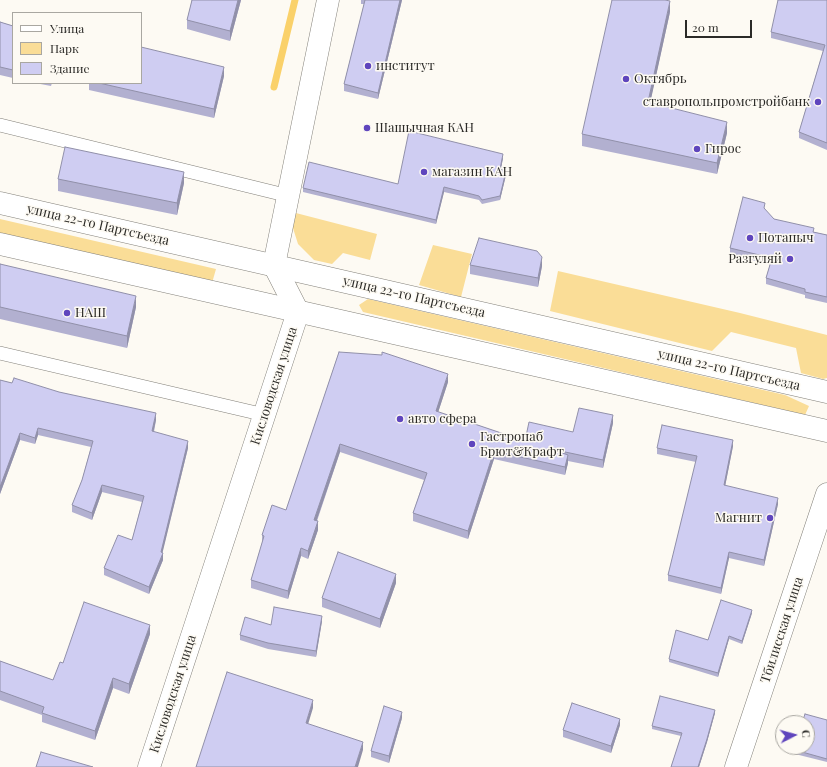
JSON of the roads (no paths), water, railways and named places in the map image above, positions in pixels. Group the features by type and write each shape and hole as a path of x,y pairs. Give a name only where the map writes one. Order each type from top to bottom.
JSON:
{"main road":[{"path":"274,266 328,0"},
{"name":"улица 22-го Партсъезда","path":"0,203 827,392"},
{"path":"0,244 827,431"},
{"name":"Кисловодская улица","path":"148,767 298,312 274,266"},
{"name":"Тбилисская улица","path":"736,767 827,494"}],"lane":[{"path":"0,125 289,196"},
{"path":"0,353 264,415"}],"waterway":[{"path":"274,87 295,0"}],"place":[{"name":"институт","path":"368,66"},
{"name":"Октябрь","path":"626,79"},
{"name":"ставропольпромстройбанк","path":"818,102"},
{"name":"Шашычная КАН","path":"367,128"},
{"name":"Гирос","path":"697,149"},
{"name":"магазин КАН","path":"424,172"},
{"name":"Потапыч","path":"750,238"},
{"name":"Разгуляй","path":"790,259"},
{"name":"НАШ","path":"67,313"},
{"name":"авто сфера","path":"400,419"},
{"name":"Гастропаб Брют&Крафт","path":"472,444"},
{"name":"Магнит","path":"770,518"}]}
